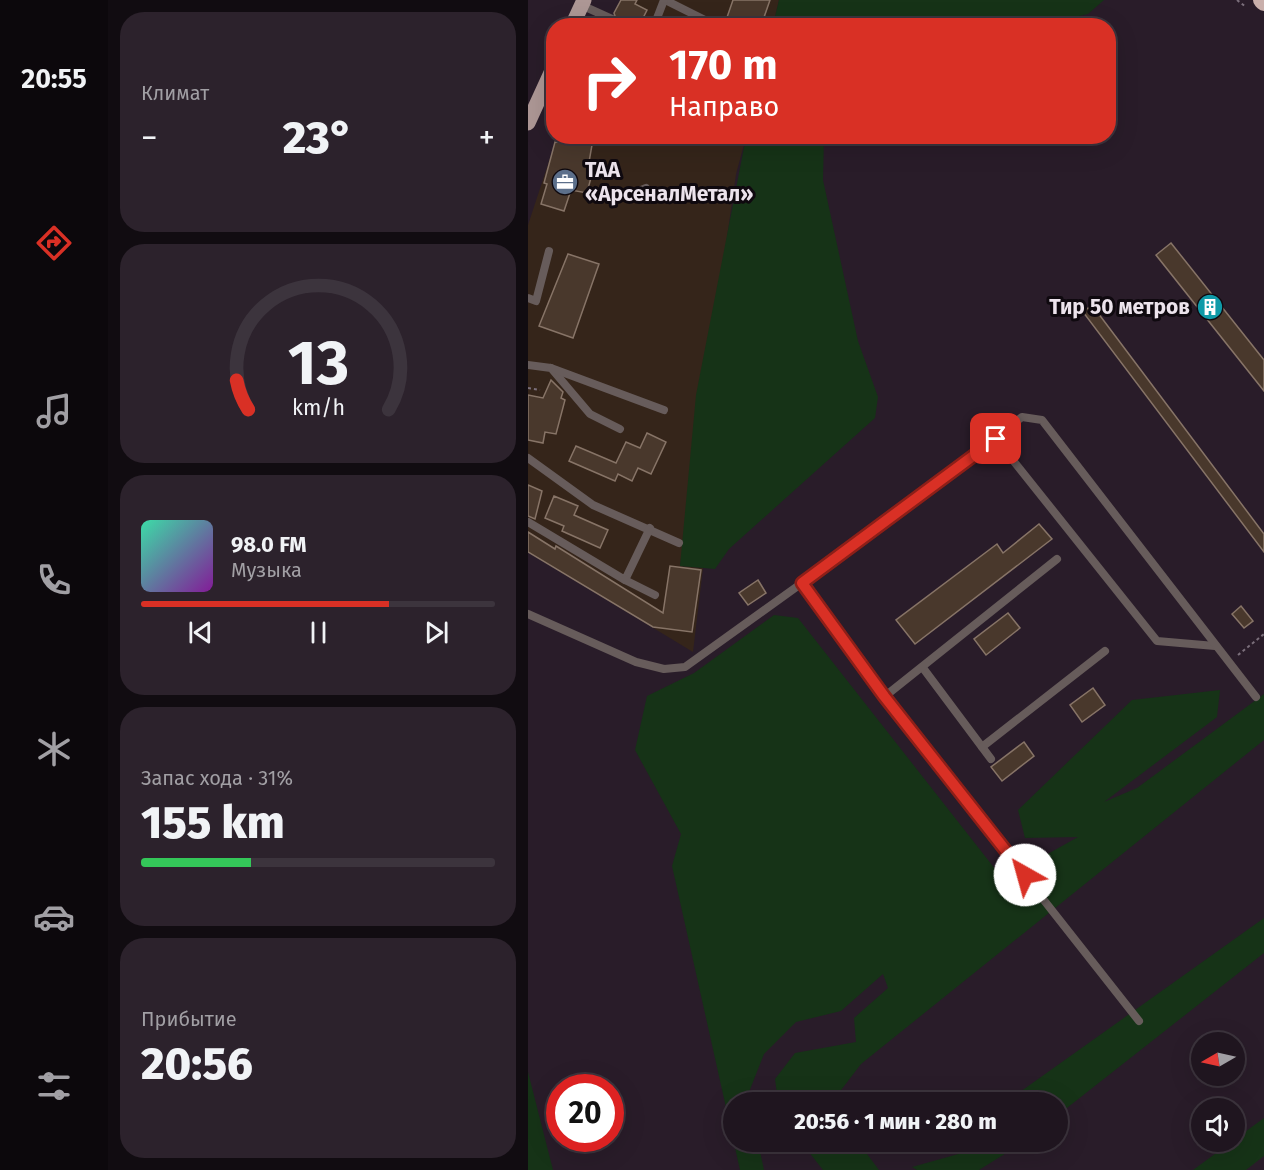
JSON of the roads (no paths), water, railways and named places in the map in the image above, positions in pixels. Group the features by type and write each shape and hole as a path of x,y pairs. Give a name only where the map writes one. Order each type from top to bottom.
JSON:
{"main road":[{"path":"576,18 583,3"},
{"path":"528,123 546,84"}],"lane":[{"path":"657,18 664,0 701,18"},
{"path":"583,3 610,18"},
{"path":"593,195 629,195 646,188"},
{"path":"528,298 536,301 549,251"},
{"path":"528,365 551,368 664,410"},
{"path":"551,368 590,414 620,429"},
{"path":"528,614 636,662 664,669 685,667 802,583 996,439 1022,417 1042,420 1256,697"},
{"path":"996,439 1158,641 1215,646"},
{"path":"528,458 593,505 680,543"},
{"path":"528,522 625,580 655,595"},
{"path":"625,580 650,528"},
{"path":"884,696 923,668 1057,559"},
{"path":"802,583 884,696 1139,1021"},
{"path":"982,747 1105,651"},
{"path":"923,668 991,759"}],"place":[{"name":"ТАА «АрсеналМетал»","path":"565,182"},
{"name":"Тир 50 метров","path":"1210,307"}]}
